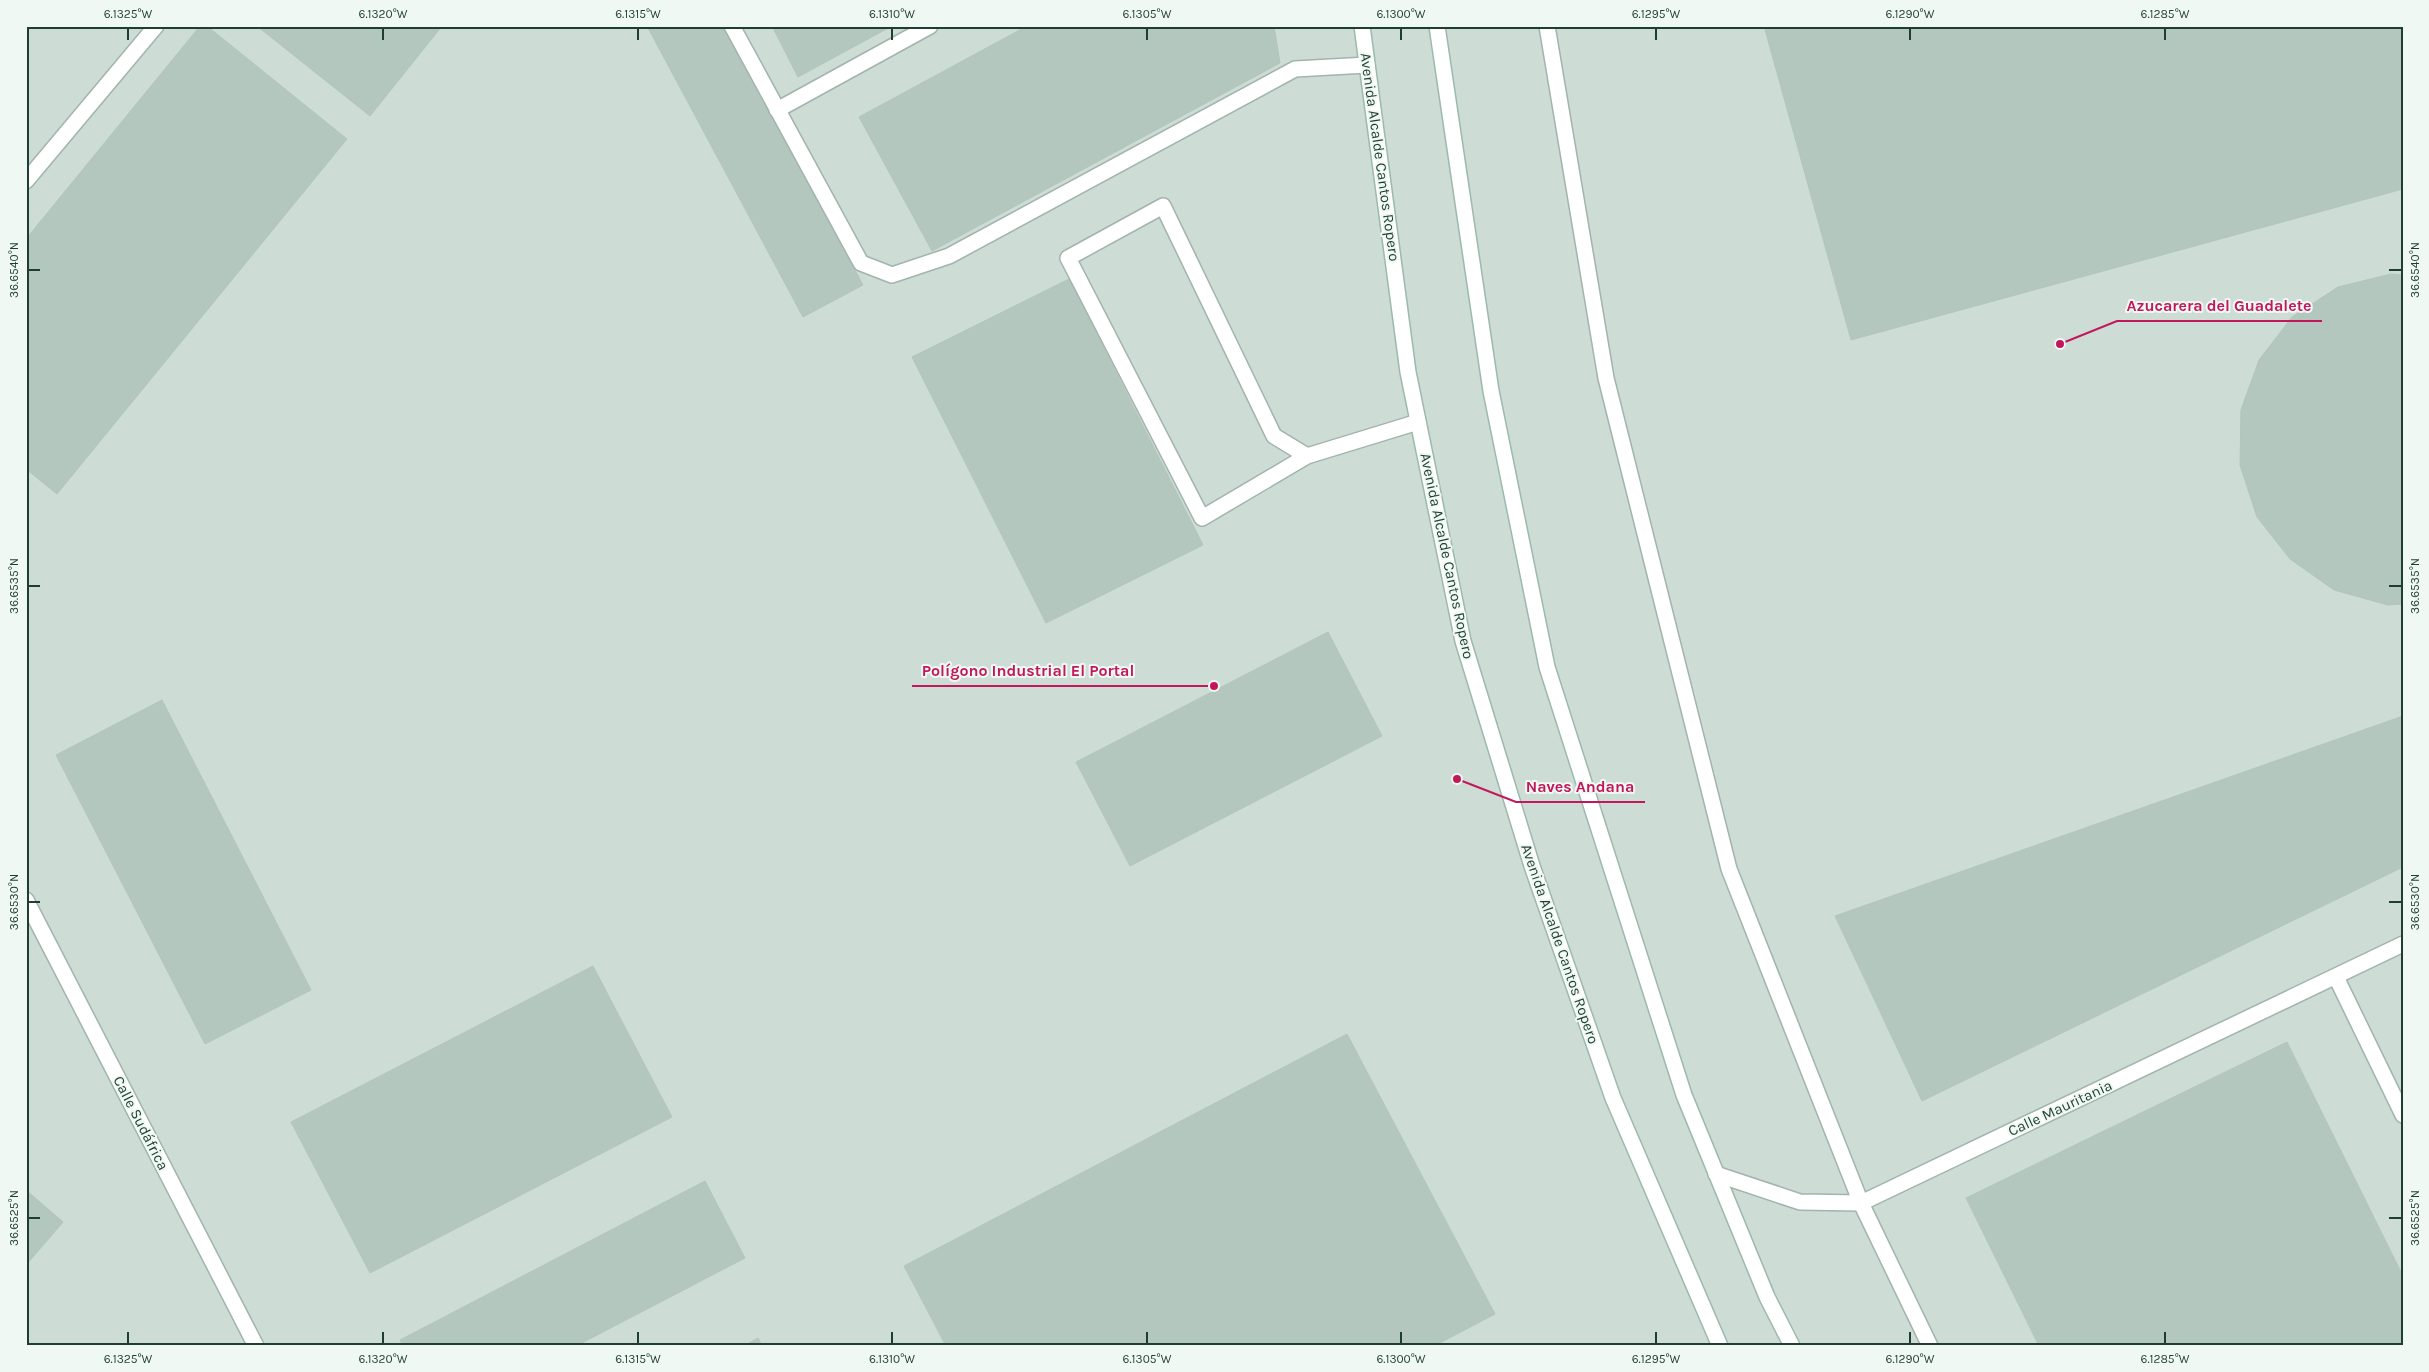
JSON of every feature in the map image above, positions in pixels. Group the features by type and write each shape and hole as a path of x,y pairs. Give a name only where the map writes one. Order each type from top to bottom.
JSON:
{"main road":[{"path":"26,180 156,26"},
{"path":"732,26 862,263 892,275 948,256 1295,69 1368,65"},
{"path":"778,110 930,26"},
{"name":"Avenida Alcalde Cantos Ropero","path":"1362,26 1408,372 1463,641 1532,866 1613,1098 1720,1346"},
{"path":"1437,26 1491,391 1547,668 1684,1095 1767,1297 1792,1346"},
{"path":"1547,26 1606,378 1729,869 1861,1203 1930,1346"},
{"path":"1307,456 1274,436 1163,206 1068,258 1202,518 1307,456 1418,422"},
{"name":"Calle Sudáfrica","path":"26,900 256,1346"},
{"name":"Calle Mauritania","path":"1861,1203 2403,944"},
{"path":"2336,977 2403,1115"},
{"path":"1716,1174 1800,1202 1861,1203"}],"shaded area":[{"path":"26,26 2403,26 2403,1346 26,1346"}],"building":[{"path":"200,26 207,26 347,139 57,494 26,469 26,239"},
{"path":"257,26 442,26 370,116"},
{"path":"647,26 724,26 863,285 803,317"},
{"path":"772,26 892,26 798,77"},
{"path":"1027,26 1274,26 1280,63 932,251 859,117"},
{"path":"1764,26 2403,26 2403,189 1851,340"},
{"path":"2391,274 2403,275 2403,604 2388,605 2334,590 2290,559 2257,517 2240,465 2241,410 2259,360 2292,317 2338,287"},
{"path":"1069,279 1203,545 1046,623 912,357"},
{"path":"1328,632 1382,736 1130,866 1076,762"},
{"path":"162,700 311,990 205,1044 56,755"},
{"path":"2403,716 2403,867 1922,1101 1835,916"},
{"path":"593,966 672,1117 370,1273 291,1122"},
{"path":"1347,1034 1495,1314 1434,1346 946,1346 904,1266"},
{"path":"2287,1042 2403,1276 2403,1346 2039,1346 1966,1198"},
{"path":"705,1181 745,1258 576,1346 403,1346 400,1340"},
{"path":"26,1190 63,1222 26,1265"},
{"path":"758,1338 762,1346 744,1346"}],"place":[{"name":"Azucarera del Guadalete","path":"2060,344"},
{"name":"Polígono Industrial El Portal","path":"1214,686"},
{"name":"Naves Andana","path":"1457,779"}]}
